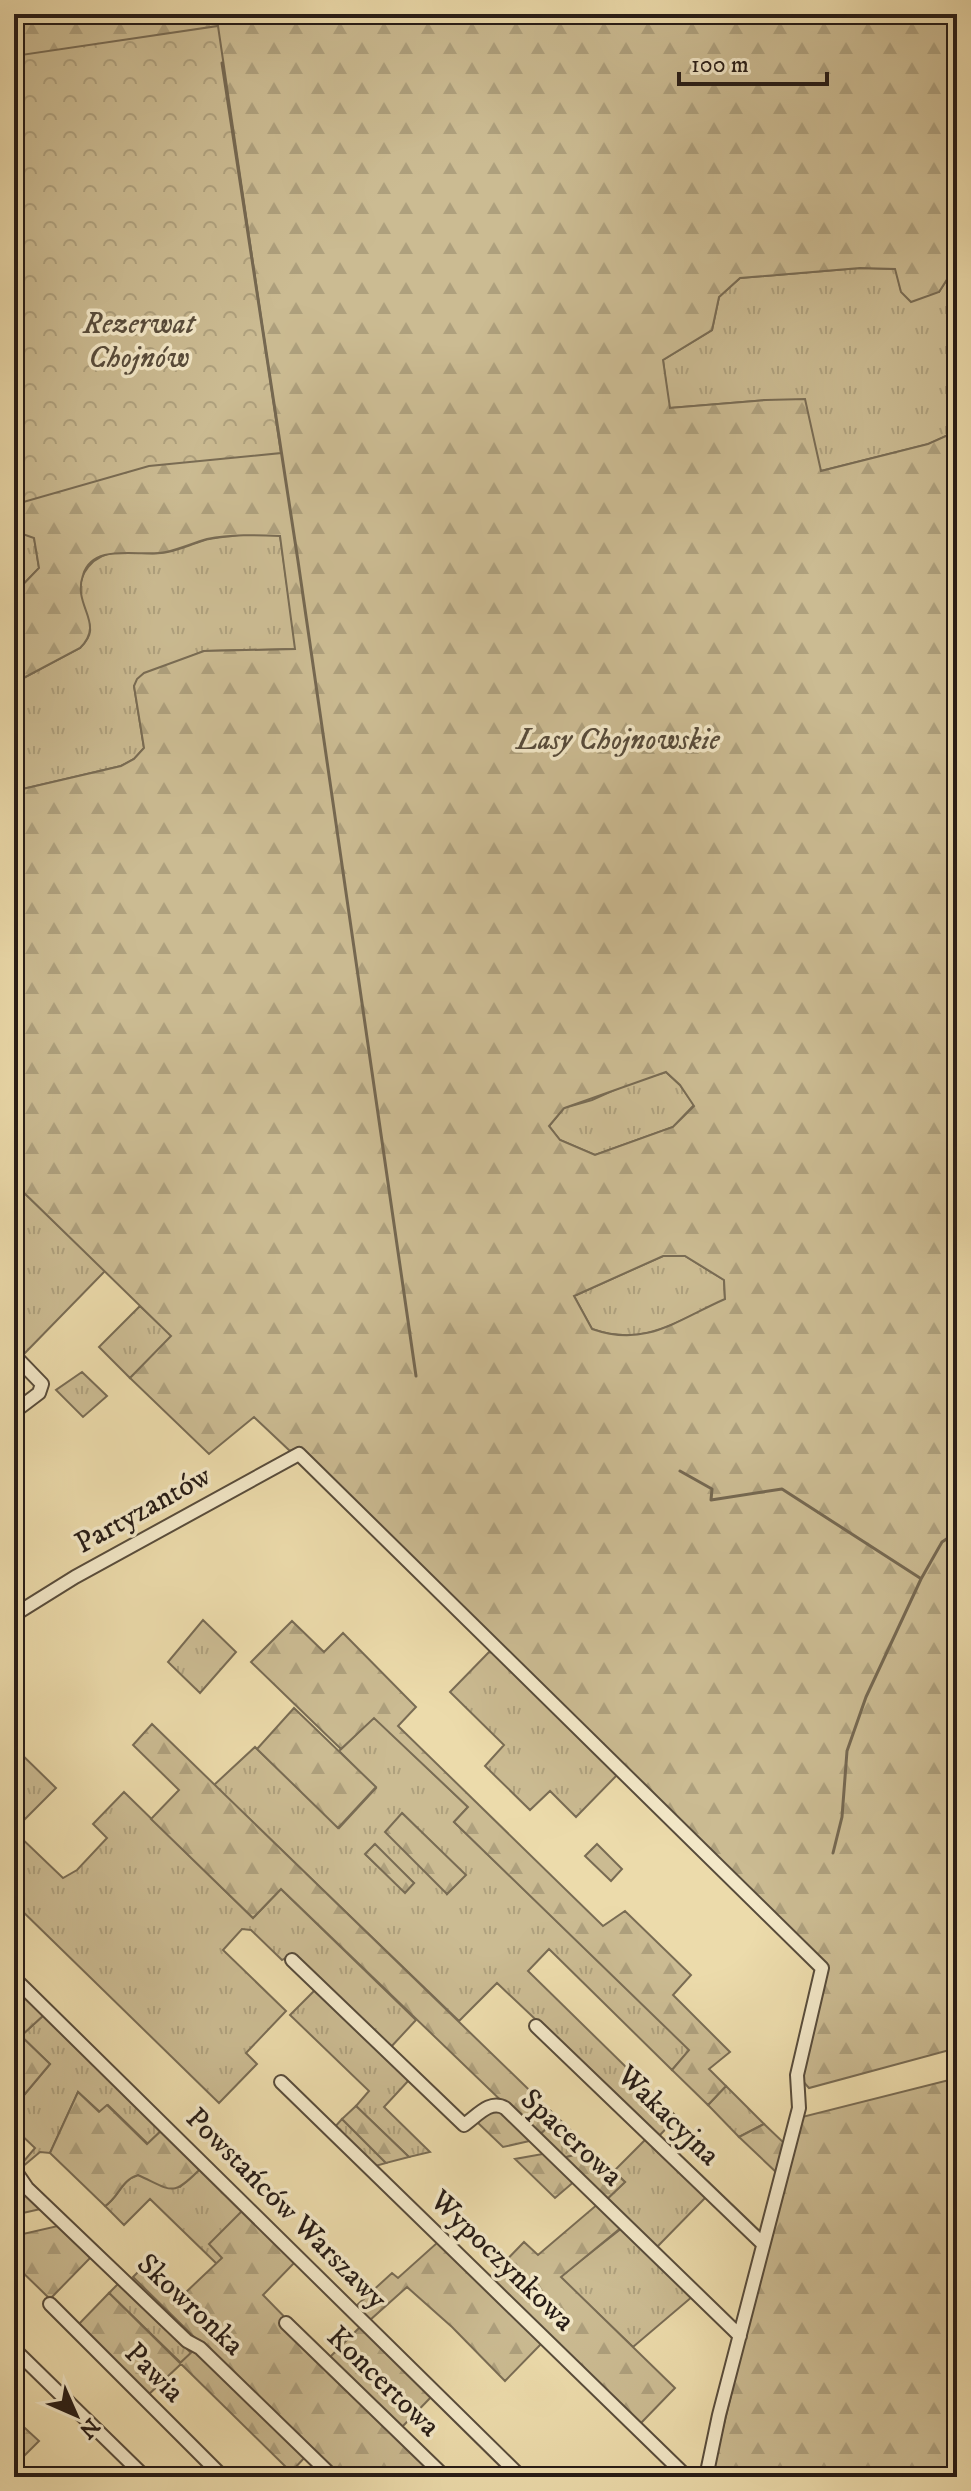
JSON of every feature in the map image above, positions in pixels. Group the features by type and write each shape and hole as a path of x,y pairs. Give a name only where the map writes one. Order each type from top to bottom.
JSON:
{"street":[{"path":"14,1355 41,1382 42,1387 39,1393 14,1412"},
{"name":"Partyzantów","path":"14,1615 75,1577 299,1454 822,1968 797,2075 799,2108 763,2244"},
{"name":"Spacerowa","path":"292,1960 464,2125 491,2105 499,2104 505,2108 740,2336"},
{"name":"Powstańców Warszawy","path":"14,1978 521,2477"},
{"name":"Wakacyjna","path":"536,2026 763,2244"},
{"name":"Wypoczynkowa","path":"281,2082 687,2477"},
{"name":"Skowronka","path":"14,2169 27,2188 187,2341 200,2348 333,2477"},
{"path":"706,2477 763,2244"},
{"name":"Pawia","path":"50,2304 223,2477"},
{"name":"Koncertowa","path":"286,2323 445,2477"},
{"path":"14,2349 145,2477"}],"green space":[{"name":"Lasy Chojnowskie","path":"14,14 948,14 957,66 957,268 939,292 911,302 901,292 895,269 860,268 740,278 719,297 712,330 663,360 670,408 805,399 821,471 928,444 957,431 957,2048 809,2088 800,2078 827,1965 297,1448 290,1451 254,1417 209,1454 130,1378 171,1336 14,1183 14,791 121,766 134,759 144,748 134,686 144,673 204,651 295,649 280,536 225,536 166,552 107,554 97,558 88,564 81,586 90,630 87,639 80,648 14,683 14,594 39,568 34,538 14,531","holes":["666,1072 680,1085 694,1106 673,1127 595,1155 560,1140 549,1126 564,1108","663,1256 685,1256 724,1280 725,1299 676,1323 645,1333 611,1334 592,1329 574,1296"]},
{"name":"Rezerwat Chojnów","path":"218,26 281,453 149,466 20,503 14,502 14,56"},
{"path":"860,268 896,269 901,291 939,292 957,268 957,431 929,444 821,471 766,400 669,408 663,360 712,330 719,297 740,278"},
{"path":"14,531 34,537 39,568 14,594"},
{"path":"239,535 280,535 296,649 204,651 185,659 134,686 144,748 134,759 121,766 14,791 14,683 80,648 86,641 90,624 80,590 88,567 109,554 166,552"},
{"path":"666,1072 694,1105 673,1127 595,1155 560,1140 549,1126 564,1108"},
{"path":"14,1183 105,1271 22,1356 14,1349"},
{"path":"663,1256 685,1256 724,1280 725,1300 676,1323 645,1333 611,1334 592,1329 574,1296"},
{"path":"140,1306 172,1336 130,1378 99,1347"},
{"path":"82,1372 107,1396 83,1417 56,1390"},
{"path":"203,1620 236,1652 200,1693 168,1662"},
{"path":"292,1621 324,1652 343,1633 416,1707 398,1726 603,1926 625,1911 691,1975 673,1995 730,2052 709,2069 726,2086 708,2105 672,2070 689,2050 454,1822 468,1807 374,1718 341,1749 251,1662"},
{"path":"492,1649 619,1773 576,1817 550,1791 530,1810 485,1766 504,1745 450,1692"},
{"path":"294,1708 376,1787 338,1828 257,1749"},
{"path":"374,1717 468,1807 454,1822 690,2050 672,2070 549,1949 528,1971 677,2117 659,2136 497,1983 459,2021 214,1785 255,1747 339,1828 376,1788 339,1751","holes":["402,1813 465,1875 447,1894","374,1845 414,1883 405,1892 366,1855"]},
{"path":"152,1724 558,2118 538,2136 281,1889 253,1918 151,1819 179,1790 133,1745"},
{"path":"14,1747 56,1788 25,1819 14,1808"},
{"path":"124,1792 253,1918 281,1889 416,2020 390,2048 291,1955 282,1960 251,1930 242,1929 223,1950 286,2011 246,2053 257,2064 219,2103 14,1903 14,1831 63,1878 77,1870 107,1838 93,1824"},
{"path":"402,1813 466,1875 447,1894 385,1832"},
{"path":"375,1844 414,1883 405,1893 365,1854"},
{"path":"597,1844 622,1869 611,1881 585,1856"},
{"path":"14,1983 46,2013 21,2036 50,2064 14,2107"},
{"path":"316,1989 409,2080 384,2107 430,2152 409,2157 356,2106 369,2091 290,2015"},
{"path":"46,2013 163,2129 148,2144 108,2105 100,2112 78,2092 50,2153 40,2152 21,2168 14,2162 24,2161 35,2148 14,2128 14,2107 50,2064 21,2036"},
{"path":"957,2078 957,2477 711,2477 802,2117"},
{"path":"726,2086 764,2124 739,2137 708,2105"},
{"path":"78,2092 99,2112 107,2105 147,2144 163,2129 202,2167 184,2184 172,2189 138,2175 132,2177 105,2206 50,2153"},
{"path":"356,2106 409,2157 386,2163 342,2119"},
{"path":"491,2108 502,2109 534,2140 503,2147 476,2121"},
{"path":"558,2118 592,2151 562,2158 538,2136"},
{"path":"342,2119 386,2163 372,2167 333,2129"},
{"path":"764,2124 784,2143 777,2173 739,2137"},
{"path":"646,2139 706,2197 655,2249 605,2201 625,2182 614,2171"},
{"path":"592,2151 625,2182 605,2201 562,2158"},
{"path":"548,2153 576,2180 555,2198 515,2159"},
{"path":"202,2167 244,2209 223,2258 217,2264 150,2199 124,2225 105,2206 132,2177 138,2175 180,2187"},
{"path":"22,2195 45,2208 14,2215 14,2197"},
{"path":"599,2203 623,2226 561,2277 675,2388 640,2424 489,2278 524,2242 538,2255"},
{"path":"244,2209 296,2261 263,2295 441,2477 337,2477 133,2277 149,2261 184,2294 222,2258 209,2244"},
{"path":"62,2225 93,2255 50,2299 14,2264 14,2236"},
{"path":"622,2228 693,2296 633,2347 560,2277"},
{"path":"438,2242 543,2342 505,2381 407,2287 370,2320 356,2306 392,2273 398,2278"},
{"path":"120,2282 191,2353 181,2363 109,2293"},
{"path":"109,2293 180,2363 195,2349 307,2455 291,2472 181,2364 148,2395 77,2326"},
{"path":"362,2325 434,2394 400,2429 327,2360"},
{"path":"14,2418 39,2441 14,2466"}],"waterway":[{"path":"222,63 416,1376"},
{"path":"680,1471 712,1489 711,1500 782,1489 920,1578"},
{"path":"833,1853 842,1817 847,1751 866,1697 921,1579 942,1542 957,1532"}]}
